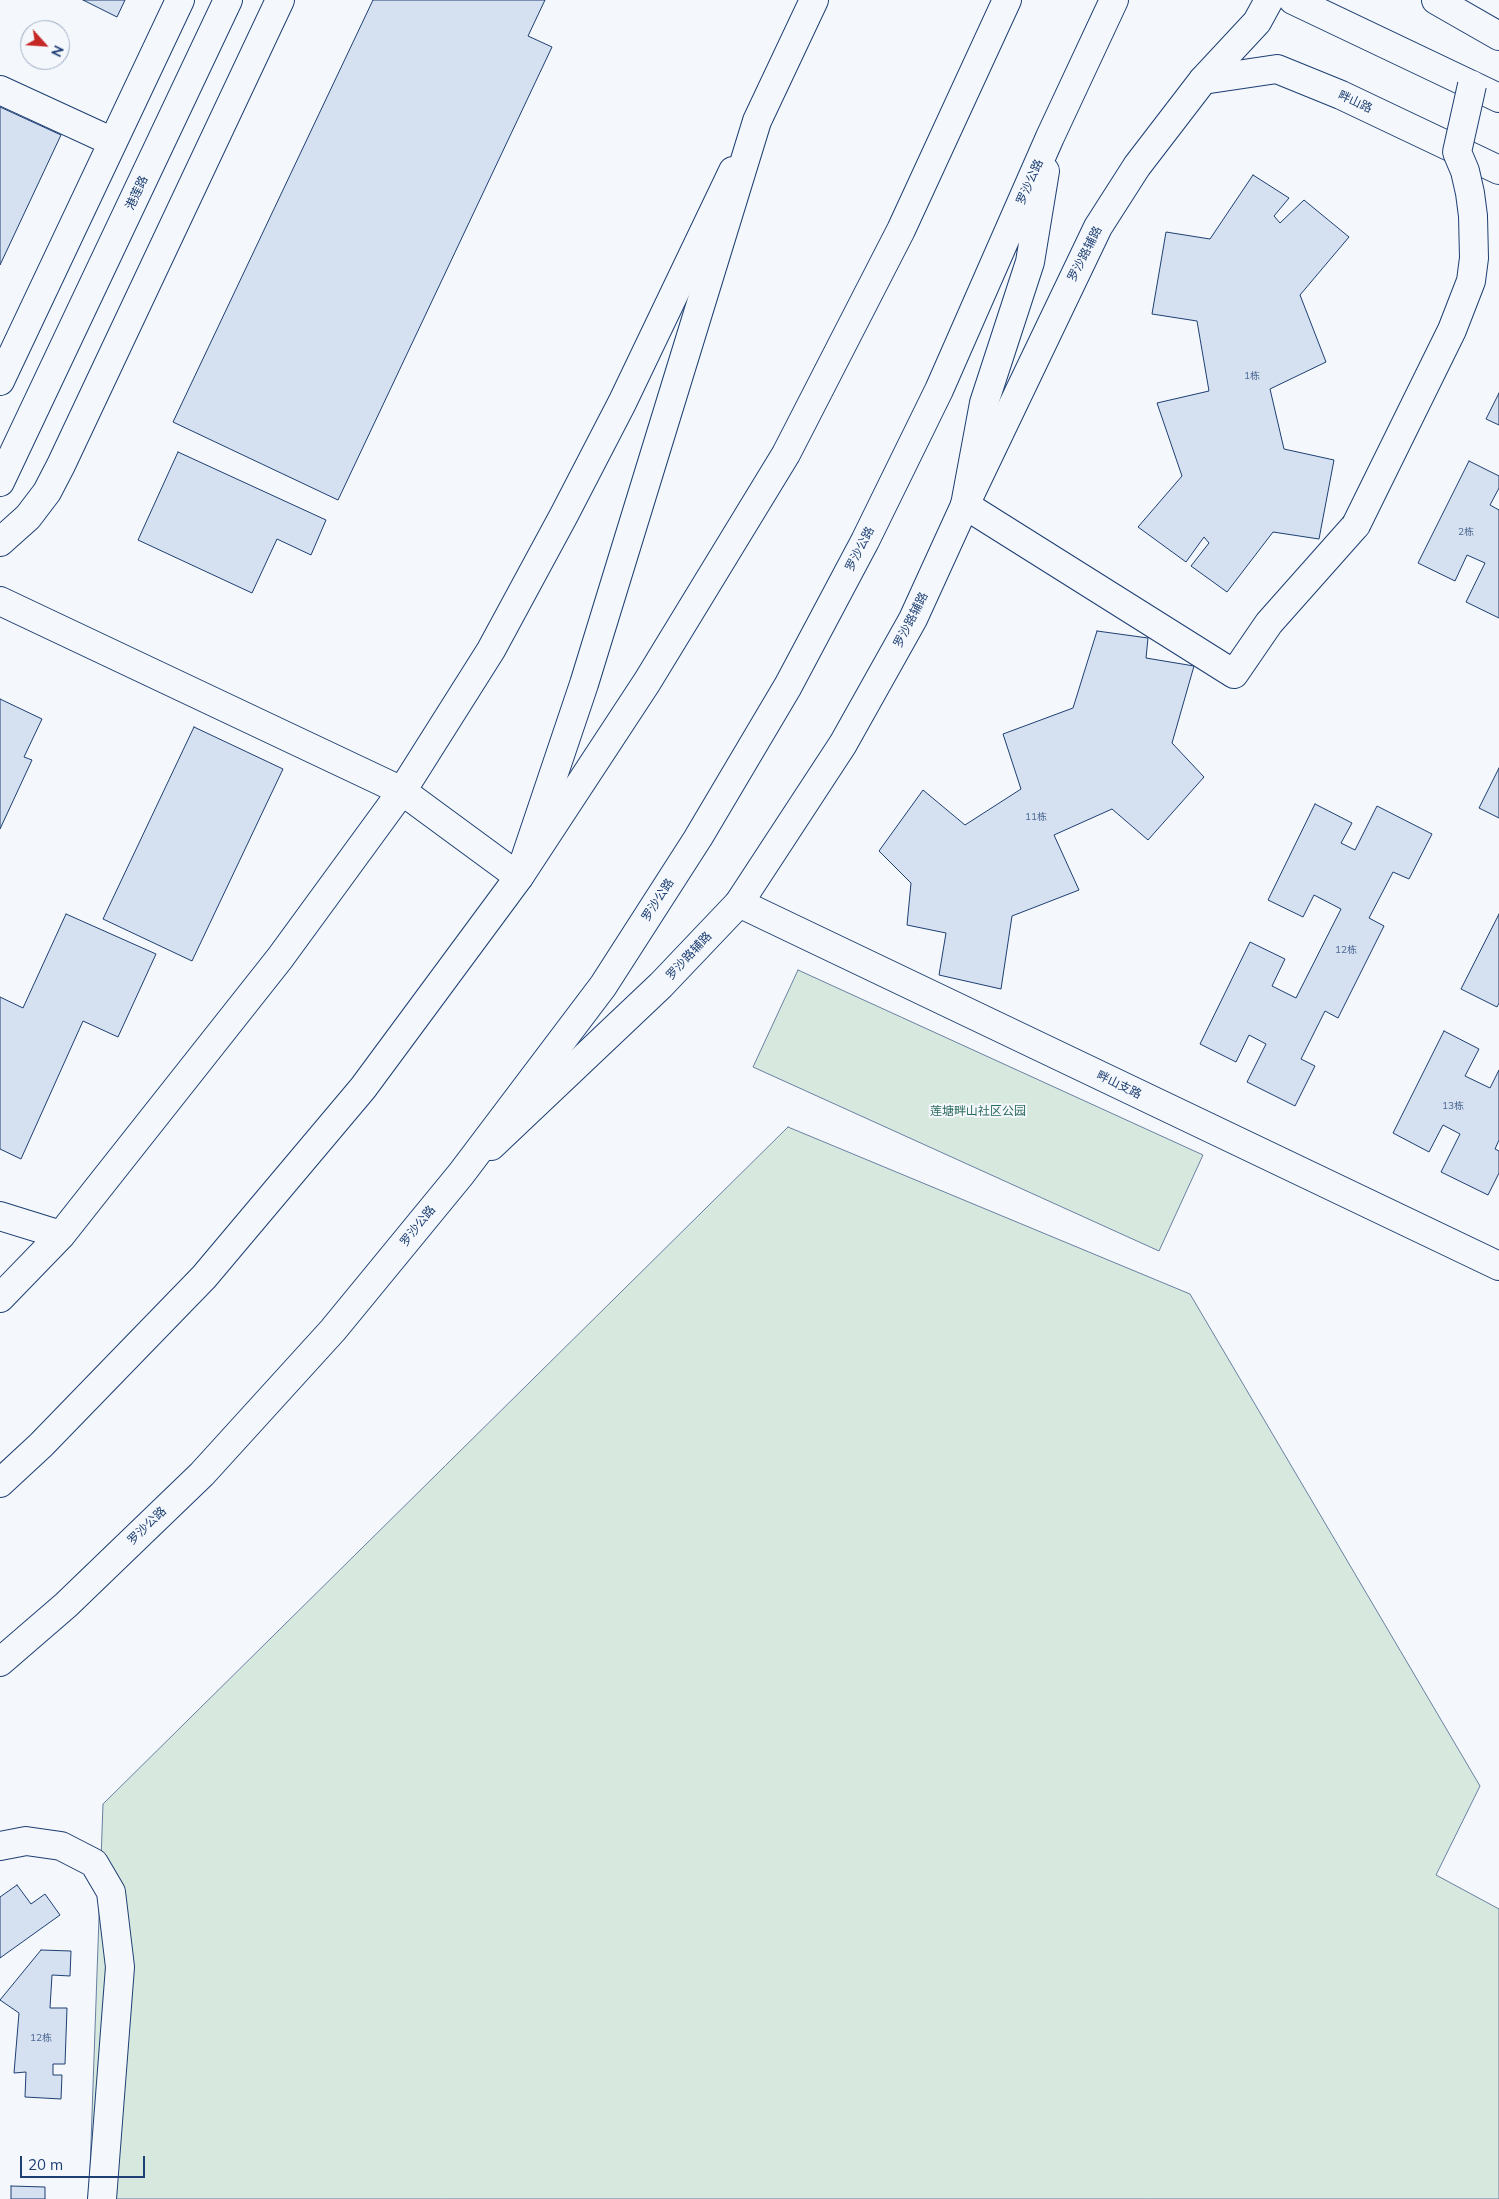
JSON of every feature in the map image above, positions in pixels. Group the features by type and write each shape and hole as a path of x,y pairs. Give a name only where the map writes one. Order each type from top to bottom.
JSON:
{"main road":[{"path":"0,381 180,0"},
{"name":"港莲路","path":"0,482 228,0"},
{"path":"0,542 28,517 47,492 61,465 280,0"},
{"path":"0,1298 61,1235 280,958 402,791 491,650 622,403 814,0"},
{"path":"0,1483 41,1445 204,1277 363,1088 518,877 647,682 786,454 901,230 1007,0"},
{"name":"罗沙公路","path":"0,1662 66,1605 202,1474 333,1330 461,1174 602,986 698,838 788,686 865,541 939,390 1050,137 1114,0"},
{"name":"罗沙路辅路","path":"461,1174 661,985 739,903 848,736 913,619 965,505 1098,227 1137,166 1203,80 1257,22 1269,0"},
{"path":"1293,0 1499,98"},
{"path":"1436,0 1499,36"},
{"name":"畔山路","path":"1203,80 1277,69 1341,95 1499,170"},
{"path":"1050,137 1030,262 984,403 965,505 1234,674 1269,623 1356,525 1452,330 1471,281 1474,258 1473,216 1468,186 1457,152 1472,85"},
{"path":"0,90 113,142"},
{"path":"518,877 584,684 757,120"},
{"path":"0,600 402,791 518,877"},
{"name":"畔山支路","path":"739,903 1499,1266"},
{"path":"0,1216 61,1235"},
{"path":"0,1846 26,1841 61,1846 94,1863 111,1892 120,1967 102,2199"}],"green space":[{"name":"莲塘畔山社区公园","path":"798,970 1203,1155 1159,1251 753,1067"},
{"path":"788,1127 1190,1294 1480,1786 1436,1875 1499,1909 1499,2199 89,2199 103,1804"}],"building":[{"path":"83,0 125,0 117,17"},
{"path":"373,0 545,0 528,36 552,47 338,500 173,422"},
{"path":"0,107 61,135 0,265"},
{"path":"1253,175 1289,198 1274,216 1280,223 1304,200 1349,237 1300,295 1326,362 1270,389 1284,449 1334,460 1319,539 1273,532 1227,592 1191,566 1209,543 1204,537 1186,562 1138,527 1182,476 1157,403 1209,391 1197,321 1152,314 1166,232 1210,239"},
{"path":"1499,393 1499,425 1486,419"},
{"path":"178,452 326,520 311,555 277,539 252,593 138,540"},
{"path":"1469,461 1499,476 1499,488 1490,505 1499,510 1499,618 1466,602 1485,563 1467,555 1455,581 1418,563"},
{"path":"1097,631 1148,638 1146,658 1194,666 1172,743 1204,777 1148,840 1112,809 1054,835 1079,890 1012,916 1001,989 939,975 946,933 907,925 911,883 879,851 923,790 965,825 1021,789 1003,734 1073,708"},
{"path":"0,699 42,719 24,757 32,760 0,829"},
{"path":"194,727 283,769 192,961 103,919"},
{"path":"1499,768 1499,818 1479,808"},
{"path":"1315,804 1352,823 1341,843 1355,850 1377,806 1432,834 1409,879 1393,872 1369,918 1384,926 1338,1018 1325,1011 1301,1059 1315,1066 1295,1106 1247,1082 1266,1044 1249,1035 1236,1062 1200,1044 1250,942 1285,959 1272,986 1296,998 1341,909 1314,895 1303,917 1268,900"},
{"path":"66,914 156,954 118,1037 83,1021 21,1159 0,1149 0,997 23,1008"},
{"path":"1499,914 1499,1003 1497,1007 1461,989"},
{"path":"1444,1031 1479,1049 1465,1076 1490,1088 1499,1070 1499,1140 1495,1149 1499,1151 1499,1173 1488,1195 1441,1172 1460,1134 1443,1125 1429,1152 1393,1133"},
{"path":"17,1885 31,1904 45,1894 60,1915 0,1958 0,1897"},
{"path":"41,1950 71,1951 70,1976 52,1975 50,2008 67,2008 65,2064 53,2064 53,2075 62,2075 61,2099 25,2097 26,2072 14,2073 19,2013 0,2000"},
{"path":"11,2186 45,2187 45,2199 11,2199"}]}
